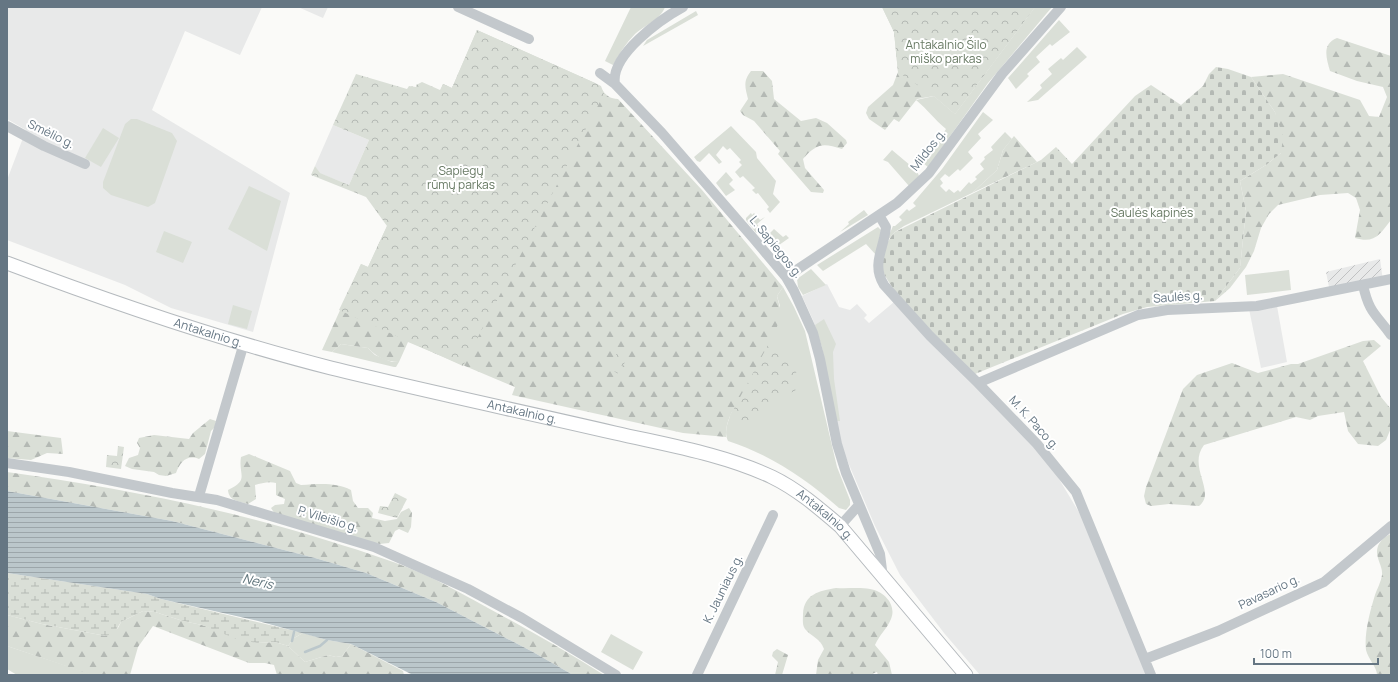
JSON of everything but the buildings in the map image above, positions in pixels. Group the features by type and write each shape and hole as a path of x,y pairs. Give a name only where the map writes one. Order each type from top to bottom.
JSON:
{"main road":[{"name":"Antakalnio g.","path":"7,263 122,305 244,343 387,382 671,446 734,463 782,482 808,500 840,526 966,675"}],"street":[{"path":"458,7 529,39"},
{"name":"Mildos g.","path":"786,278 897,203 928,173 1002,74 1061,7"},
{"path":"616,84 616,70 630,50 647,30 677,8"},
{"name":"L. Sapiegos g.","path":"600,73 616,84 662,133 786,278 813,333 820,358 836,440 858,506 880,554 883,578"},
{"name":"Smėlio g.","path":"7,126 44,146 85,164"},
{"name":"M. K. Paco g.","path":"879,215 886,227 877,262 882,281 904,309 1037,444 1076,492 1151,675"},
{"name":"Saulės g.","path":"978,383 1138,315 1167,310 1257,306 1391,279"},
{"path":"1363,285 1371,312 1391,335"},
{"path":"199,496 244,343"},
{"name":"P. Vileišio g.","path":"7,463 69,472 172,493 217,500 374,547 431,571 501,607 616,675"},
{"path":"840,526 858,506"},
{"name":"K. Jauniaus g.","path":"697,675 773,515"},
{"name":"Pavasario g.","path":"1145,659 1218,631 1324,582 1391,526"}],"shaded area":[{"path":"7,7 262,7 240,55 185,31 152,110 290,193 253,332 171,308 125,285 7,240 7,180 26,130 7,119"},
{"path":"298,7 328,7 323,18"},
{"path":"333,125 369,140 349,185 319,173 315,166"},
{"path":"1380,259 1383,281 1330,292 1326,272"},
{"path":"827,284 839,307 850,310 857,304 867,315 864,318 869,323 894,302 1036,449 1056,474 1083,519 1147,675 980,675 944,633 900,575 875,526 842,448 822,347 813,320 802,296"},
{"path":"1277,306 1287,362 1261,368 1249,309"}],"green space":[{"path":"631,7 665,7 656,19 632,37 613,65 605,61"},
{"name":"Antakalnio Šilo miško parkas","path":"882,7 1035,7 955,114 934,96 917,99 899,122 894,119 885,130 869,119 866,113 868,107 893,85 898,72 894,32"},
{"name":"Antakalnio Šilo miško parkas","path":"882,7 1035,7 955,114 934,96 898,72 894,32"},
{"path":"1035,7 1052,7 988,83 928,167 923,163 946,129 916,100 934,96 955,114"},
{"path":"696,11 698,15 643,46 647,40"},
{"path":"1059,20 1070,32 1052,46 1050,44 1036,57 1040,62 1027,74 1029,76 1016,89 1008,78"},
{"path":"477,30 595,83 609,97 618,99 702,190 783,287 777,296 780,308 780,317 776,330 761,361 732,413 728,422 726,437 683,433 512,395 515,387 408,342 399,362 382,358 368,348 341,344 332,352 322,350 361,264 368,267 387,226 443,84 452,88"},
{"name":"Sapiegų rūmų parkas","path":"477,30 601,86 604,94 463,366 339,310 361,264 368,267 387,226 366,197 311,175 315,166 320,173 349,185 369,140 333,125 356,74 407,89 409,86 416,87 416,85 422,82 440,90 443,84 452,88"},
{"path":"1337,38 1391,56 1391,220 1384,230 1372,239 1362,240 1355,238 1360,210 1356,198 1348,193 1320,195 1278,205 1269,214 1261,228 1254,251 1246,267 1230,288 1215,301 1240,268 1246,211 1240,181 1266,165 1281,153 1275,112 1251,77 1283,74 1360,100 1369,116 1379,117 1387,97 1383,87 1357,81 1330,71 1327,61 1327,47"},
{"path":"1077,47 1087,57 1038,100 1027,102 1042,88 1040,85 1052,74 1048,69 1061,58 1063,60"},
{"name":"Saulės kapinės","path":"1216,67 1228,69 1251,77 1275,112 1283,137 1281,153 1266,165 1240,181 1246,211 1240,268 1215,301 1147,307 1123,314 975,374 909,307 887,279 881,263 887,244 895,232 1041,160 1056,147 1072,164 1135,96 1151,85 1181,105 1203,86 1209,74"},
{"path":"751,71 763,71 772,81 774,99 801,121 816,118 827,123 846,140 847,143 842,149 825,145 816,147 803,159 805,168 824,190 823,193 811,192 778,154 780,151 754,121 743,115 740,111 748,99 745,84"},
{"path":"983,112 993,120 978,134 981,138 968,152 973,158 960,171 958,169 949,177 945,174 940,179 943,183 940,186 946,192 949,189 954,193 958,190 960,192 969,182 971,184 977,179 975,177 984,169 980,164 985,159 984,157 993,150 991,147 1005,132 1012,139 1003,150 997,170 972,193 904,226 895,232 886,242 893,226 902,220 899,217 907,209 909,211 916,206 913,203 942,169"},
{"path":"131,119 137,119 172,133 177,141 155,203 148,207 111,195 103,188 103,182 125,124"},
{"path":"731,126 756,152 757,158 776,181 773,194 780,202 770,213 767,209 769,207 758,193 756,194 752,190 755,188 743,176 740,178 735,172 742,165 739,162 741,160 730,148 727,150 723,146 716,155 722,162 719,164 709,153 700,162 694,157"},
{"path":"103,128 119,138 101,167 85,158"},
{"path":"1014,136 1037,162 972,193 997,170 1003,150"},
{"path":"892,150 917,171 919,176 909,186 888,162 883,160"},
{"path":"726,172 733,180 729,184 735,190 726,196 716,183"},
{"path":"249,186 281,201 267,251 228,229"},
{"path":"864,210 868,215 840,232 849,224 848,222"},
{"path":"751,213 752,215 754,213 760,220 765,217 757,224 761,230 759,233 756,233 746,220"},
{"path":"878,227 881,230 876,255 866,244 823,271 817,265"},
{"path":"774,229 783,237 786,235 789,238 772,250 763,240"},
{"path":"164,231 192,242 183,263 156,252"},
{"path":"811,269 826,285 803,295 798,287 797,279"},
{"path":"1289,270 1291,290 1247,295 1245,275"},
{"path":"783,287 805,331 837,467 850,500 850,505 846,510 839,508 814,487 787,469 759,453 728,441 726,435 726,428 730,416 780,306 777,296"},
{"path":"233,305 252,311 247,329 228,324"},
{"path":"824,319 836,344 833,352 834,379 840,421 836,421 822,347 815,325"},
{"path":"1374,340 1381,346 1363,361 1381,397 1391,409 1391,428 1386,440 1378,446 1358,444 1348,431 1344,412 1318,416 1310,420 1296,417 1204,445 1200,453 1199,462 1205,494 1204,500 1199,506 1169,504 1151,506 1146,504 1144,496 1146,487 1183,389 1197,375 1232,363 1258,373 1291,364 1298,364 1363,341"},
{"path":"341,344 368,348 375,355 392,362 399,362 396,367 394,367 332,352"},
{"path":"768,345 786,359 795,370 798,377 798,383 795,391 765,403 749,422 743,422 730,416"},
{"path":"617,353 627,358 619,374 609,369"},
{"path":"210,419 216,421 215,427 211,431 205,454 199,459 188,458 184,460 176,473 166,476 159,475 154,472 132,469 125,466 129,458 138,455 140,448 137,443 139,438 154,435 189,439 193,433"},
{"path":"7,431 61,438 63,454 47,453 31,460 7,458"},
{"path":"118,446 124,447 121,469 106,467 107,455 117,456"},
{"path":"249,454 290,471 296,483 301,485 333,485 345,487 351,490 353,501 358,508 368,508 373,513 372,518 385,521 397,519 401,512 409,508 412,513 411,527 408,533 399,529 395,531 389,543 379,544 275,514 271,508 275,505 284,504 285,499 276,495 276,483 274,482 266,482 255,485 256,499 248,504 235,500 230,496 228,490 241,480 241,457"},
{"path":"7,472 88,484 250,518 369,554 441,582 532,632 604,675 573,675 533,652 436,602 366,573 315,558 172,521 7,491"},
{"path":"395,493 407,499 397,518 378,513 380,506 388,507"},
{"path":"1391,534 1391,675 1377,675 1376,669 1366,650 1366,637 1371,608 1382,575 1377,550 1383,538"},
{"path":"7,573 147,594 161,599 303,633 294,638 288,646 275,642 257,643 239,640 202,625 183,621 155,612 143,611 121,622 114,633 106,636 42,624 7,615"},
{"path":"836,588 862,588 875,590 884,596 891,604 891,619 875,645 889,662 892,675 878,675 877,672 869,675 816,675 818,660 824,649 820,642 804,627 804,607 809,598 818,592"},
{"path":"143,611 155,612 183,621 202,625 257,643 275,642 288,646 305,662 328,655 336,657 342,656 351,644 403,671 404,675 277,675 274,665 265,663 249,663 153,626 138,647 130,675 92,675 7,646 7,615 42,624 106,636 118,628 121,622"},
{"path":"303,633 327,640 351,644 342,656 336,657 328,655 305,662 288,646 294,638"},
{"path":"611,634 643,652 633,670 601,652"},
{"path":"7,646 92,675 17,675 7,669"},
{"path":"777,649 788,655 782,675 775,675 778,662 772,656 773,652"}],"water":[{"name":"Neris","path":"7,491 172,521 315,558 366,573 436,602 533,652 573,675 413,675 351,644 327,640 258,621 161,599 147,594 7,573"}],"waterway":[{"path":"292,641 294,632"},
{"path":"305,652 320,646 327,640"}]}
